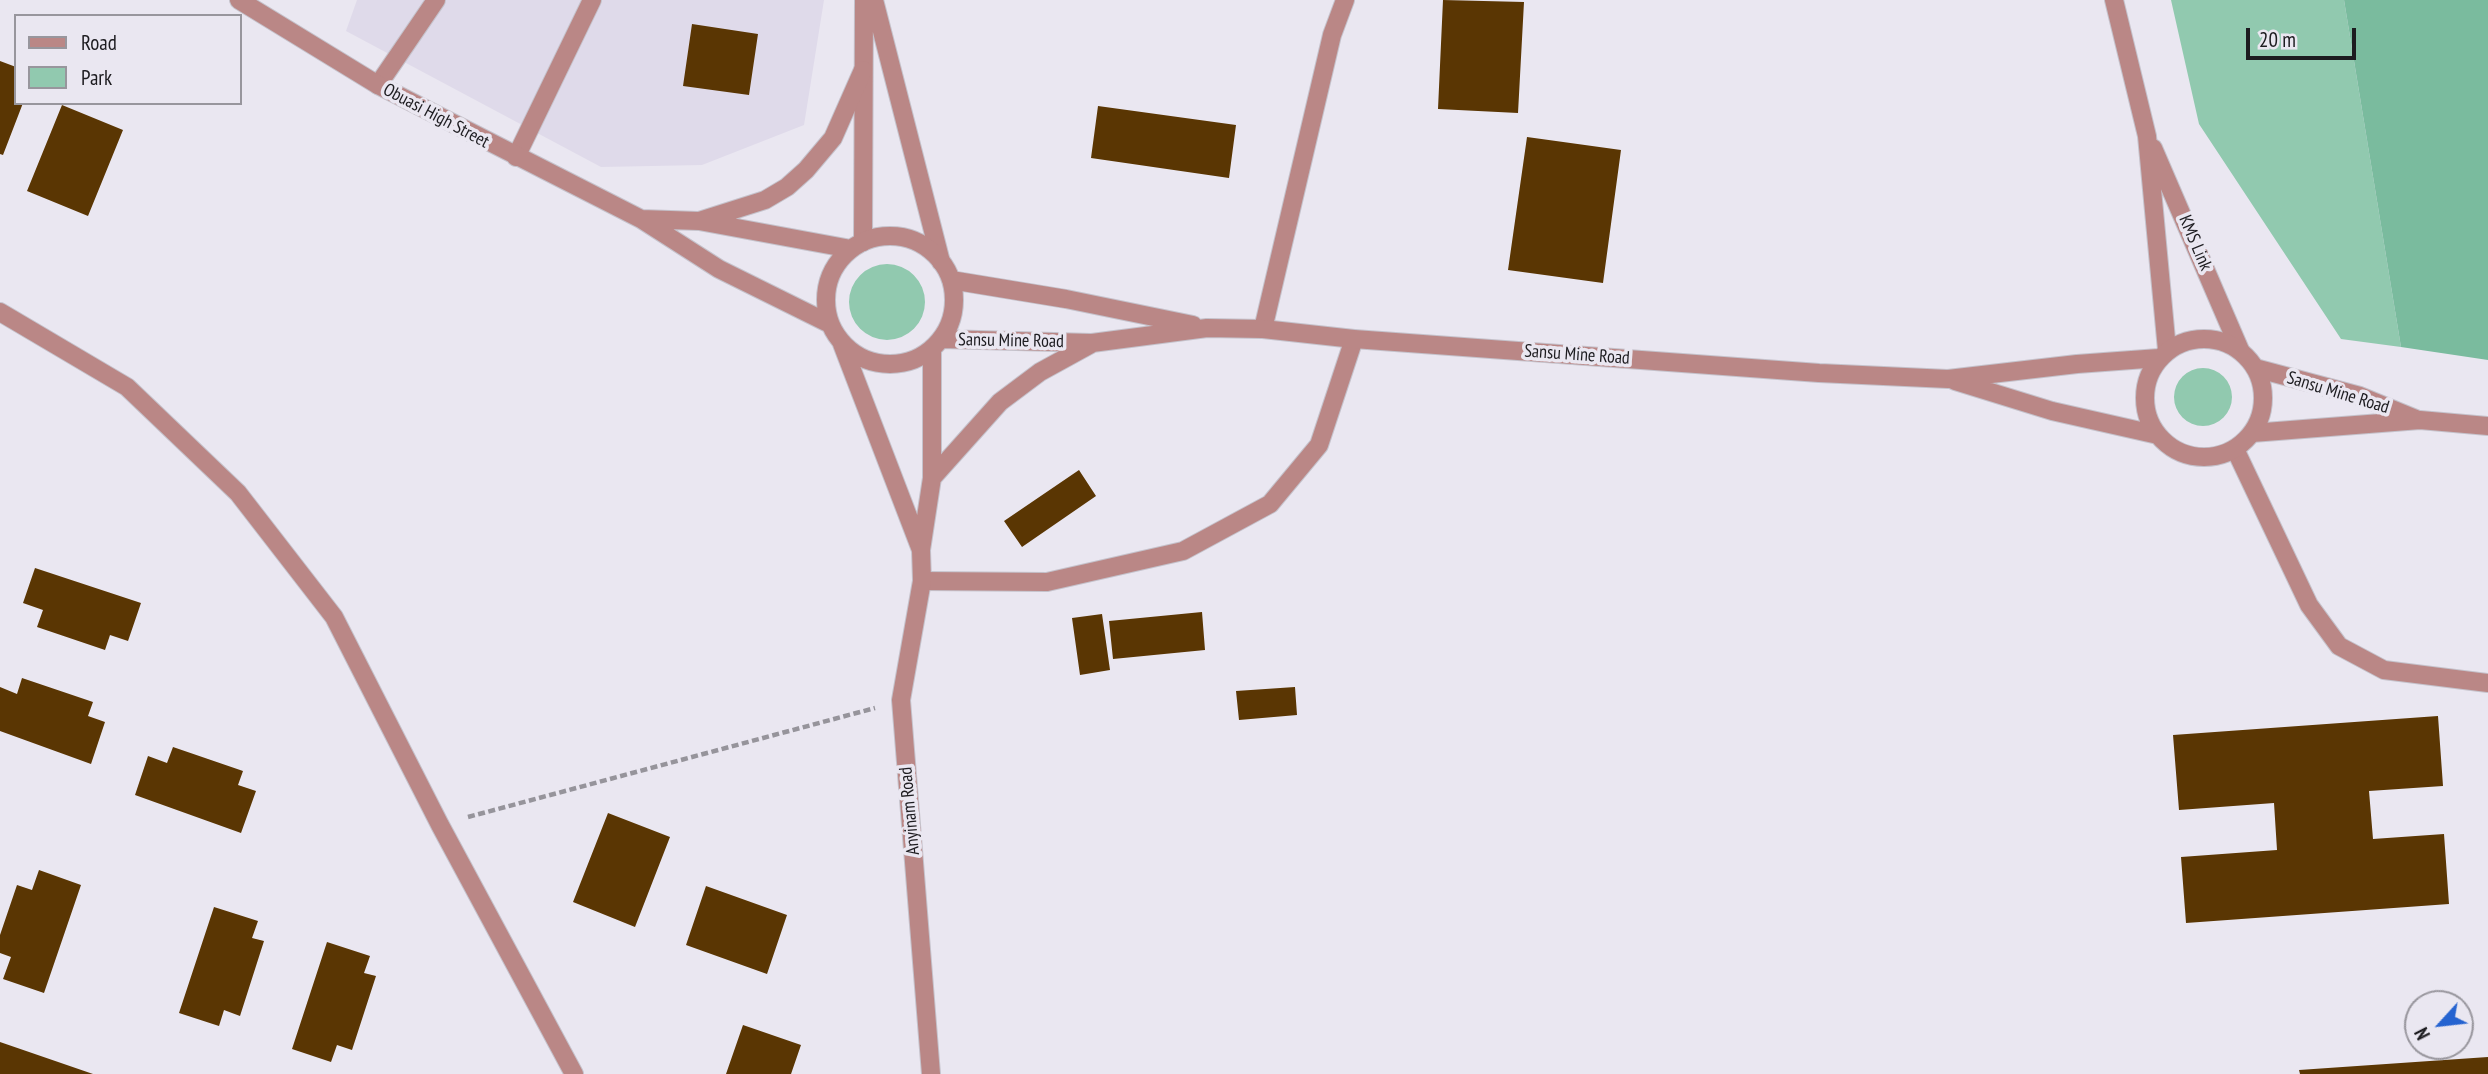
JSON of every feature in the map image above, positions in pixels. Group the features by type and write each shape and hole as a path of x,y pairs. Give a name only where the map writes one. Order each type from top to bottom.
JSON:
{"street":[{"name":"Obuasi High Street","path":"239,0 378,85 641,219 719,269 830,324"},
{"path":"378,85 436,0"},
{"path":"516,157 592,0"},
{"path":"857,246 864,0"},
{"path":"874,0 941,262 951,280 954,301 950,321 937,344 917,358 901,364 868,361 853,353 841,341 830,324 826,303 828,283 837,264 857,246 884,236 905,238 925,247 941,262"},
{"path":"1263,329 1332,35 1345,0"},
{"name":"KMS Link","path":"2114,0 2147,136 2163,354"},
{"path":"699,222 765,200 787,187 806,170 833,138 863,70"},
{"name":"KMS Link","path":"2147,136 2195,241 2240,350"},
{"name":"Obuasi High Street","path":"641,219 699,222 857,246"},
{"name":"Sansu Mine Road","path":"951,280 1066,299 1206,328"},
{"path":"0,312 128,387 238,493 334,617 440,825 574,1074"},
{"name":"Sansu Mine Road","path":"937,344 1092,343 1206,328 1263,329 1819,373 1948,379 2163,354"},
{"path":"922,581 1046,582 1183,551 1270,504 1319,445 1354,338"},
{"path":"2203,338 2223,341 2240,350 2255,368 2263,389 2262,413 2252,433 2235,449 2215,456 2194,457 2174,449 2158,435 2146,410 2146,383 2163,354 2185,341 2203,338"},
{"name":"Anyinam Road","path":"841,341 921,550"},
{"path":"933,478 1000,402 1040,372 1092,343"},
{"name":"Anyinam Road","path":"931,1074 901,700 922,581 921,550 933,478 937,344"},
{"name":"Sansu Mine Road","path":"2255,368 2360,396 2420,420"},
{"name":"Sansu Mine Road","path":"1948,379 2052,411 2158,435"},
{"name":"Sansu Mine Road","path":"2252,433 2420,420 2488,426"},
{"path":"2235,449 2309,605 2339,646 2384,670 2488,683"}],"path":[{"path":"440,825 901,700"}],"shaded area":[{"path":"357,0 824,0 804,125 702,165 601,167 346,31"}],"green space":[{"path":"2171,0 2344,0 2401,347 2341,339 2199,124"},
{"path":"2344,0 2488,0 2488,360 2401,347"},
{"path":"880,264 894,264 908,270 919,281 923,287 923,317 914,329 902,338 880,340 866,334 855,323 849,309 849,295 855,281 866,270"},
{"path":"2197,368 2209,368 2219,372 2228,381 2232,403 2224,418 2209,426 2197,426 2187,422 2178,413 2174,403 2174,391 2178,381 2187,372"}],"building":[{"path":"1443,0 1524,2 1518,113 1438,109"},
{"path":"692,24 758,34 749,95 683,86"},
{"path":"0,61 14,66 14,105 22,105 3,155 0,154"},
{"path":"62,105 123,130 88,216 27,191"},
{"path":"1098,106 1236,125 1229,178 1091,158"},
{"path":"1527,137 1621,150 1603,283 1508,270"},
{"path":"1079,470 1096,496 1022,547 1004,521"},
{"path":"35,568 141,603 128,641 110,635 105,650 37,627 43,610 23,603"},
{"path":"1202,612 1205,650 1113,659 1109,621"},
{"path":"1102,614 1110,670 1080,675 1072,618"},
{"path":"22,678 93,702 88,716 105,722 91,764 0,731 0,687 17,694"},
{"path":"1295,687 1297,715 1239,720 1236,691"},
{"path":"2438,716 2443,786 2369,791 2373,839 2444,834 2449,904 2186,923 2181,857 2277,850 2274,803 2179,810 2173,735"},
{"path":"173,747 243,771 238,785 256,791 241,833 135,795 148,756 167,763"},
{"path":"608,813 670,837 635,927 573,902"},
{"path":"39,870 81,885 44,993 3,979 11,957 0,953 0,935 17,885 32,890"},
{"path":"706,886 787,915 767,974 686,945"},
{"path":"214,907 258,921 252,938 264,941 240,1016 224,1010 219,1026 179,1013"},
{"path":"327,942 370,956 364,973 376,976 352,1050 337,1045 331,1062 292,1049"},
{"path":"743,1025 801,1045 791,1074 726,1074"},
{"path":"0,1042 93,1074 0,1074"},
{"path":"2488,1057 2488,1074 2300,1074 2299,1070 2474,1060"}]}
